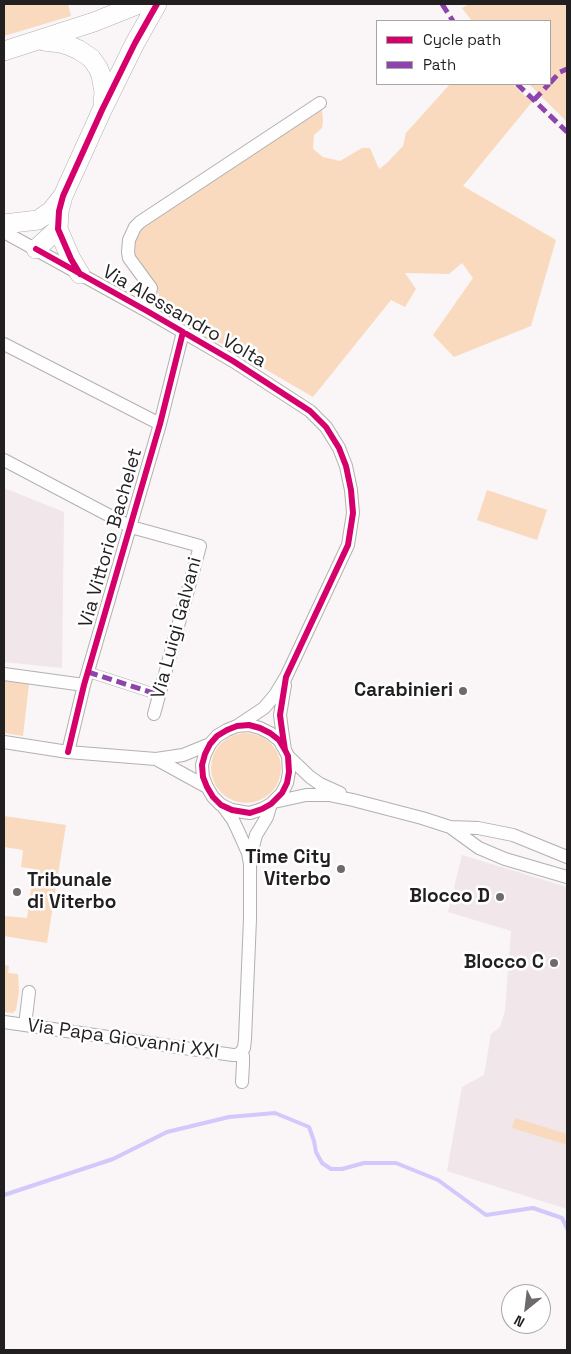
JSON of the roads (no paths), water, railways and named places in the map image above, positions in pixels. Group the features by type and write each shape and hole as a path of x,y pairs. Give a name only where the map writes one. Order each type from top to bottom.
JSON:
{"main road":[{"path":"4,51 94,22 139,4"},
{"path":"80,274 58,229 59,211 63,196 102,110 135,43 157,4"},
{"path":"38,41 70,46 92,58 103,83 102,110"},
{"path":"4,224 38,220 51,211 63,196"},
{"path":"36,249 38,220"},
{"path":"36,249 58,229"}],"street":[{"path":"147,311 152,288 129,258 128,252 129,240 135,227 148,216 320,103"},
{"name":"Via Alessandro Volta","path":"4,232 184,332 310,411 326,427 338,448 346,466 351,490 353,513 348,544 286,677 264,708 238,726"},
{"name":"Via Vittorio Bachelet","path":"68,752 84,685 131,527 184,332"},
{"path":"4,344 160,424"},
{"name":"Via Luigi Galvani","path":"4,460 131,527 200,546 154,714"},
{"path":"88,672 158,695"},
{"path":"4,674 84,685"},
{"name":"Via Alessandro Volta","path":"286,677 280,715 286,753"},
{"path":"242,1082 243,1056 241,1052 244,1048 245,1038 250,920 250,864 248,853 233,820 207,788 203,777 202,765 204,754 217,736 227,730 249,725 260,728 274,736 286,753 310,777 353,800"},
{"path":"4,742 68,752 156,759 183,755 210,744"},
{"path":"250,864 256,835 273,803 282,793 287,783 289,772 286,753"},
{"path":"156,759 207,788"},
{"path":"221,805 232,810 250,813 273,803 306,795 329,795 450,826 478,828 513,835 567,857"},
{"path":"450,826 479,848 505,859 567,877"},
{"path":"25,1025 29,992"},
{"name":"Via Papa Giovanni XXI","path":"4,1022 233,1055 241,1052"}],"waterway":[{"path":"4,1195 113,1159 167,1132 229,1117 275,1113 309,1127 316,1152 322,1163 331,1169 342,1169 364,1163 396,1163 438,1180 486,1215 533,1208 562,1218 567,1228"}],"place":[{"name":"Carabinieri","path":"463,691"},
{"name":"Time City Viterbo","path":"341,869"},
{"name":"Tribunale di Viterbo","path":"17,892"},
{"name":"Blocco D","path":"500,897"},
{"name":"Blocco C","path":"554,963"}]}
